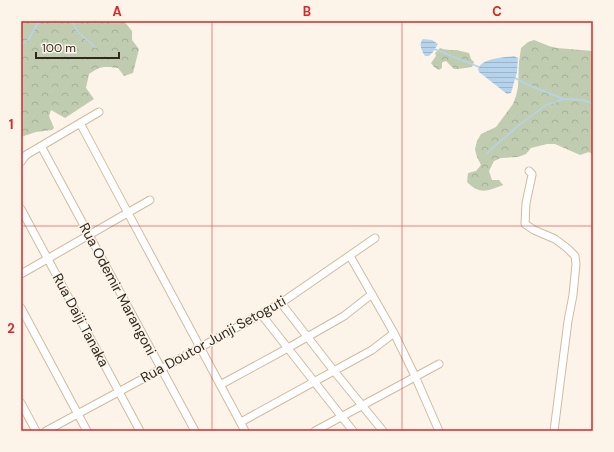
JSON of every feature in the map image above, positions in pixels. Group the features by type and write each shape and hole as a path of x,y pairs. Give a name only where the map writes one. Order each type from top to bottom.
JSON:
{"street":[{"path":"21,162 26,155 99,112"},
{"path":"80,123 245,431"},
{"name":"Rua Odemir Marangoni","path":"41,146 195,431"},
{"path":"529,171 532,176 526,203 525,224 534,230 555,239 567,248 575,256 576,264 554,431"},
{"path":"21,274 150,200"},
{"name":"Rua Daiji Tanaka","path":"21,209 140,431"},
{"name":"Rua Doutor Junji Setoguti","path":"46,431 281,303 375,238"},
{"path":"350,256 394,333 439,431"},
{"path":"220,385 344,316 372,294"},
{"path":"281,303 383,431"},
{"path":"21,308 87,431"},
{"path":"260,314 353,431"},
{"path":"241,422 372,350 394,333"},
{"path":"315,431 439,364"},
{"path":"21,403 36,431"}],"green space":[{"path":"21,21 124,21 132,31 132,40 139,49 133,73 124,76 118,68 106,67 96,69 89,74 86,88 94,99 65,118 51,110 49,116 54,128 52,130 36,132 21,137"},
{"path":"534,40 557,48 593,51 593,155 589,152 580,155 555,144 547,144 531,148 526,154 518,157 501,158 494,161 489,171 492,180 499,180 503,185 484,191 476,189 467,182 468,173 476,171 481,165 475,149 477,141 481,134 496,127 513,104 518,87 521,48 528,42"},
{"path":"440,48 469,53 474,62 472,67 454,69 446,61 442,63 442,68 439,70 431,63 436,56 435,53"}],"water":[{"path":"423,39 432,40 438,44 429,56 425,56 422,50 421,43"},
{"path":"514,56 518,58 517,72 511,93 507,94 479,72 478,69 480,65 488,61"}],"waterway":[{"path":"21,45 28,40 39,21"},
{"path":"72,21 77,31 95,47"},
{"path":"434,49 479,67"},
{"path":"515,78 528,85 564,99"},
{"path":"487,153 519,125 546,105 564,99 583,100 593,104"}]}
